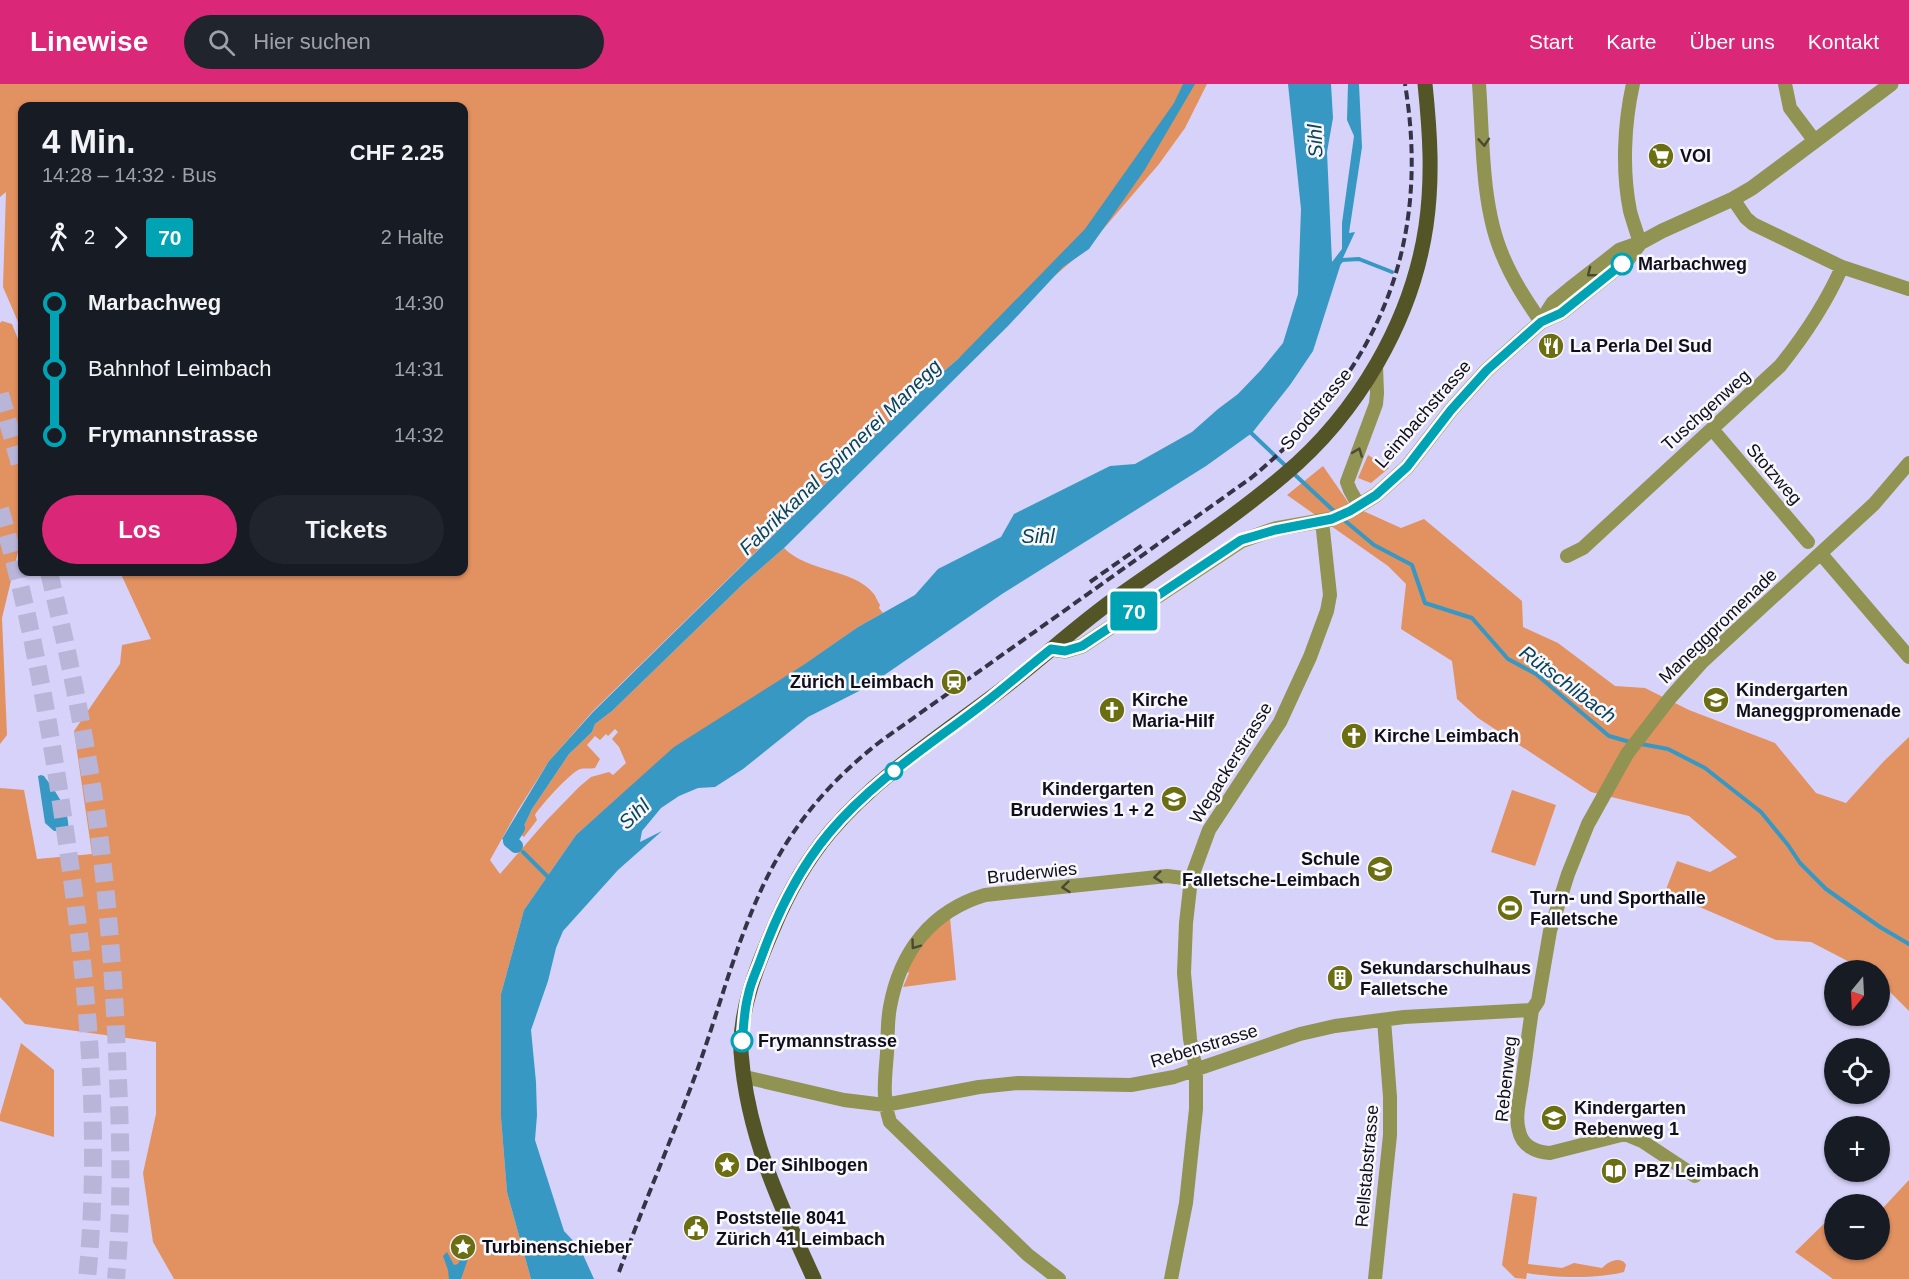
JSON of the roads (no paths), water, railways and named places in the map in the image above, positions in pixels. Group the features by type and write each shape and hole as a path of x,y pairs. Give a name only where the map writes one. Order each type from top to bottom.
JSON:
{"main road":[{"name":"Soodstrasse","path":"1051,649 1093,614 1244,507 1288,472 1335,421 1376,366 1410,291 1426,227 1431,155 1425,84"},
{"path":"814,1279 773,1188 754,1129 745,1077 742,1041 748,995 780,911 803,870 823,842 856,805 894,771 990,699 1051,649"}],"street":[{"path":"1479,84 1486,180 1491,216 1500,251 1515,284 1541,322"},
{"path":"1634,84 1626,126 1626,178 1630,212 1640,243"},
{"path":"1785,84 1790,108 1814,140"},
{"name":"Leimbachstrasse","path":"1051,649 1065,651 1082,646 1241,540 1275,530 1327,520 1354,509 1376,495 1407,467 1451,410 1487,370 1541,322 1553,303 1570,289 1620,250 1640,243 1752,188 1891,84"},
{"path":"1733,199 1753,224 1842,267 1909,289"},
{"name":"Tuschgenweg","path":"1567,556 1583,548 1780,366 1818,315 1842,267"},
{"path":"1354,509 1347,482 1376,404 1376,366"},
{"name":"Stotzweg","path":"1712,429 1808,542"},
{"name":"Maneggpromenade","path":"1532,1010 1538,1001 1550,931 1568,874 1588,824 1628,754 1656,715 1702,662 1875,504 1909,463"},
{"name":"Wegackerstrasse","path":"1172,1279 1186,1203 1196,1109 1196,1070 1190,1039 1184,973 1191,879 1209,830 1280,722 1310,657 1327,611 1330,595 1327,520"},
{"path":"1821,554 1909,657"},
{"name":"Bruderwies","path":"885,1105 889,1009 896,981 910,952 925,931 946,912 968,900 986,895 1167,876 1191,879"},
{"name":"Rebenstrasse","path":"885,1105 979,1087 1018,1083 1131,1085 1174,1077 1300,1034 1335,1026 1463,1013 1532,1010"},
{"name":"Rebenweg","path":"1532,1010 1517,1120 1524,1142 1541,1153 1550,1153 1625,1134 1651,1146 1695,1176"},
{"name":"Rellstabstrasse","path":"1375,1279 1390,1136 1390,1097 1384,1020"},
{"path":"745,1077 844,1100 885,1105 890,1122 1028,1255 1059,1279"}],"water":[{"path":"1183,84 1195,84 1144,171 1089,249 1063,267 1008,326 784,548 743,584 612,711 595,724 592,732 569,754 532,809 520,834 517,834 511,845 502,839 549,761 593,712 916,395 958,359 1085,229 1174,103"},
{"name":"Sihl","path":"1288,84 1331,84 1333,118 1327,152 1332,262 1342,249 1342,223 1354,136 1347,120 1348,84 1359,84 1362,147 1349,233 1355,232 1342,260 1313,351 1290,385 1252,433 1206,466 1002,594 867,687 808,717 743,769 715,787 698,788 679,796 661,808 642,831 640,842 662,831 618,870 563,931 531,1030 536,1082 535,1140 564,1231 580,1248 594,1279 531,1279 507,1192 501,1118 501,994 524,910 576,835 674,747 805,664 858,627 915,595 938,569 1001,537 1014,514 1110,466 1135,464 1192,432 1238,394 1261,370 1283,343 1298,294 1301,209"},
{"path":"41,775 53,788 65,809 68,831 54,831 45,823 38,776"},
{"path":"447,1252 454,1265 458,1264 464,1252 470,1253 461,1279 449,1279 443,1256"}],"waterway":[{"path":"1339,263 1342,260 1359,259 1392,272"},
{"name":"Rütschlibach","path":"1248,430 1288,468"},
{"name":"Rütschlibach","path":"1293,473 1336,513"},
{"name":"Rütschlibach","path":"1344,520 1374,545 1412,565 1425,603 1472,618 1508,659 1536,674 1609,736 1630,742"},
{"name":"Rütschlibach","path":"1641,744 1668,749 1705,768 1761,812 1800,863 1826,889 1880,927 1909,944"},
{"name":"Fabrikkanal Spinnerei Manegg","path":"516,846 510,841 518,828"},
{"name":"Fabrikkanal Spinnerei Manegg","path":"523,852 550,879"}],"tunnel":[{"path":"0,394 18,457"},
{"path":"0,509 28,618 42,692 70,862 84,981 89,1040 93,1160 87,1279"},
{"path":"50,576 88,762 98,826 108,921 120,1129 120,1204 116,1279"}],"railway":[{"path":"619,1272 698,1068 756,902 781,852 802,820 839,778 881,741 1251,478 1295,438 1332,395 1362,351 1385,303 1401,253 1410,200 1411,143 1405,84"},
{"path":"1090,582 1144,544"}],"place":[{"name":"VOI","path":"1661,156"},
{"name":"Marbachweg","path":"1622,264"},
{"name":"La Perla Del Sud","path":"1551,346"},
{"name":"Zürich Leimbach","path":"954,682"},
{"name":"Kindergarten Maneggpromenade","path":"1716,700"},
{"name":"Kirche Maria-Hilf","path":"1112,710"},
{"name":"Kirche Leimbach","path":"1354,736"},
{"name":"Kindergarten Bruderwies 1 + 2","path":"1174,799"},
{"name":"Schule Falletsche-Leimbach","path":"1380,869"},
{"name":"Turn- und Sporthalle Falletsche","path":"1510,908"},
{"name":"Sekundarschulhaus Falletsche","path":"1340,978"},
{"name":"Frymannstrasse","path":"742,1041"},
{"name":"Kindergarten Rebenweg 1","path":"1554,1118"},
{"name":"Der Sihlbogen","path":"727,1165"},
{"name":"PBZ Leimbach","path":"1614,1171"},
{"name":"Poststelle 8041 Zürich 41 Leimbach","path":"696,1228"},
{"name":"Turbinenschieber","path":"463,1247"}]}
